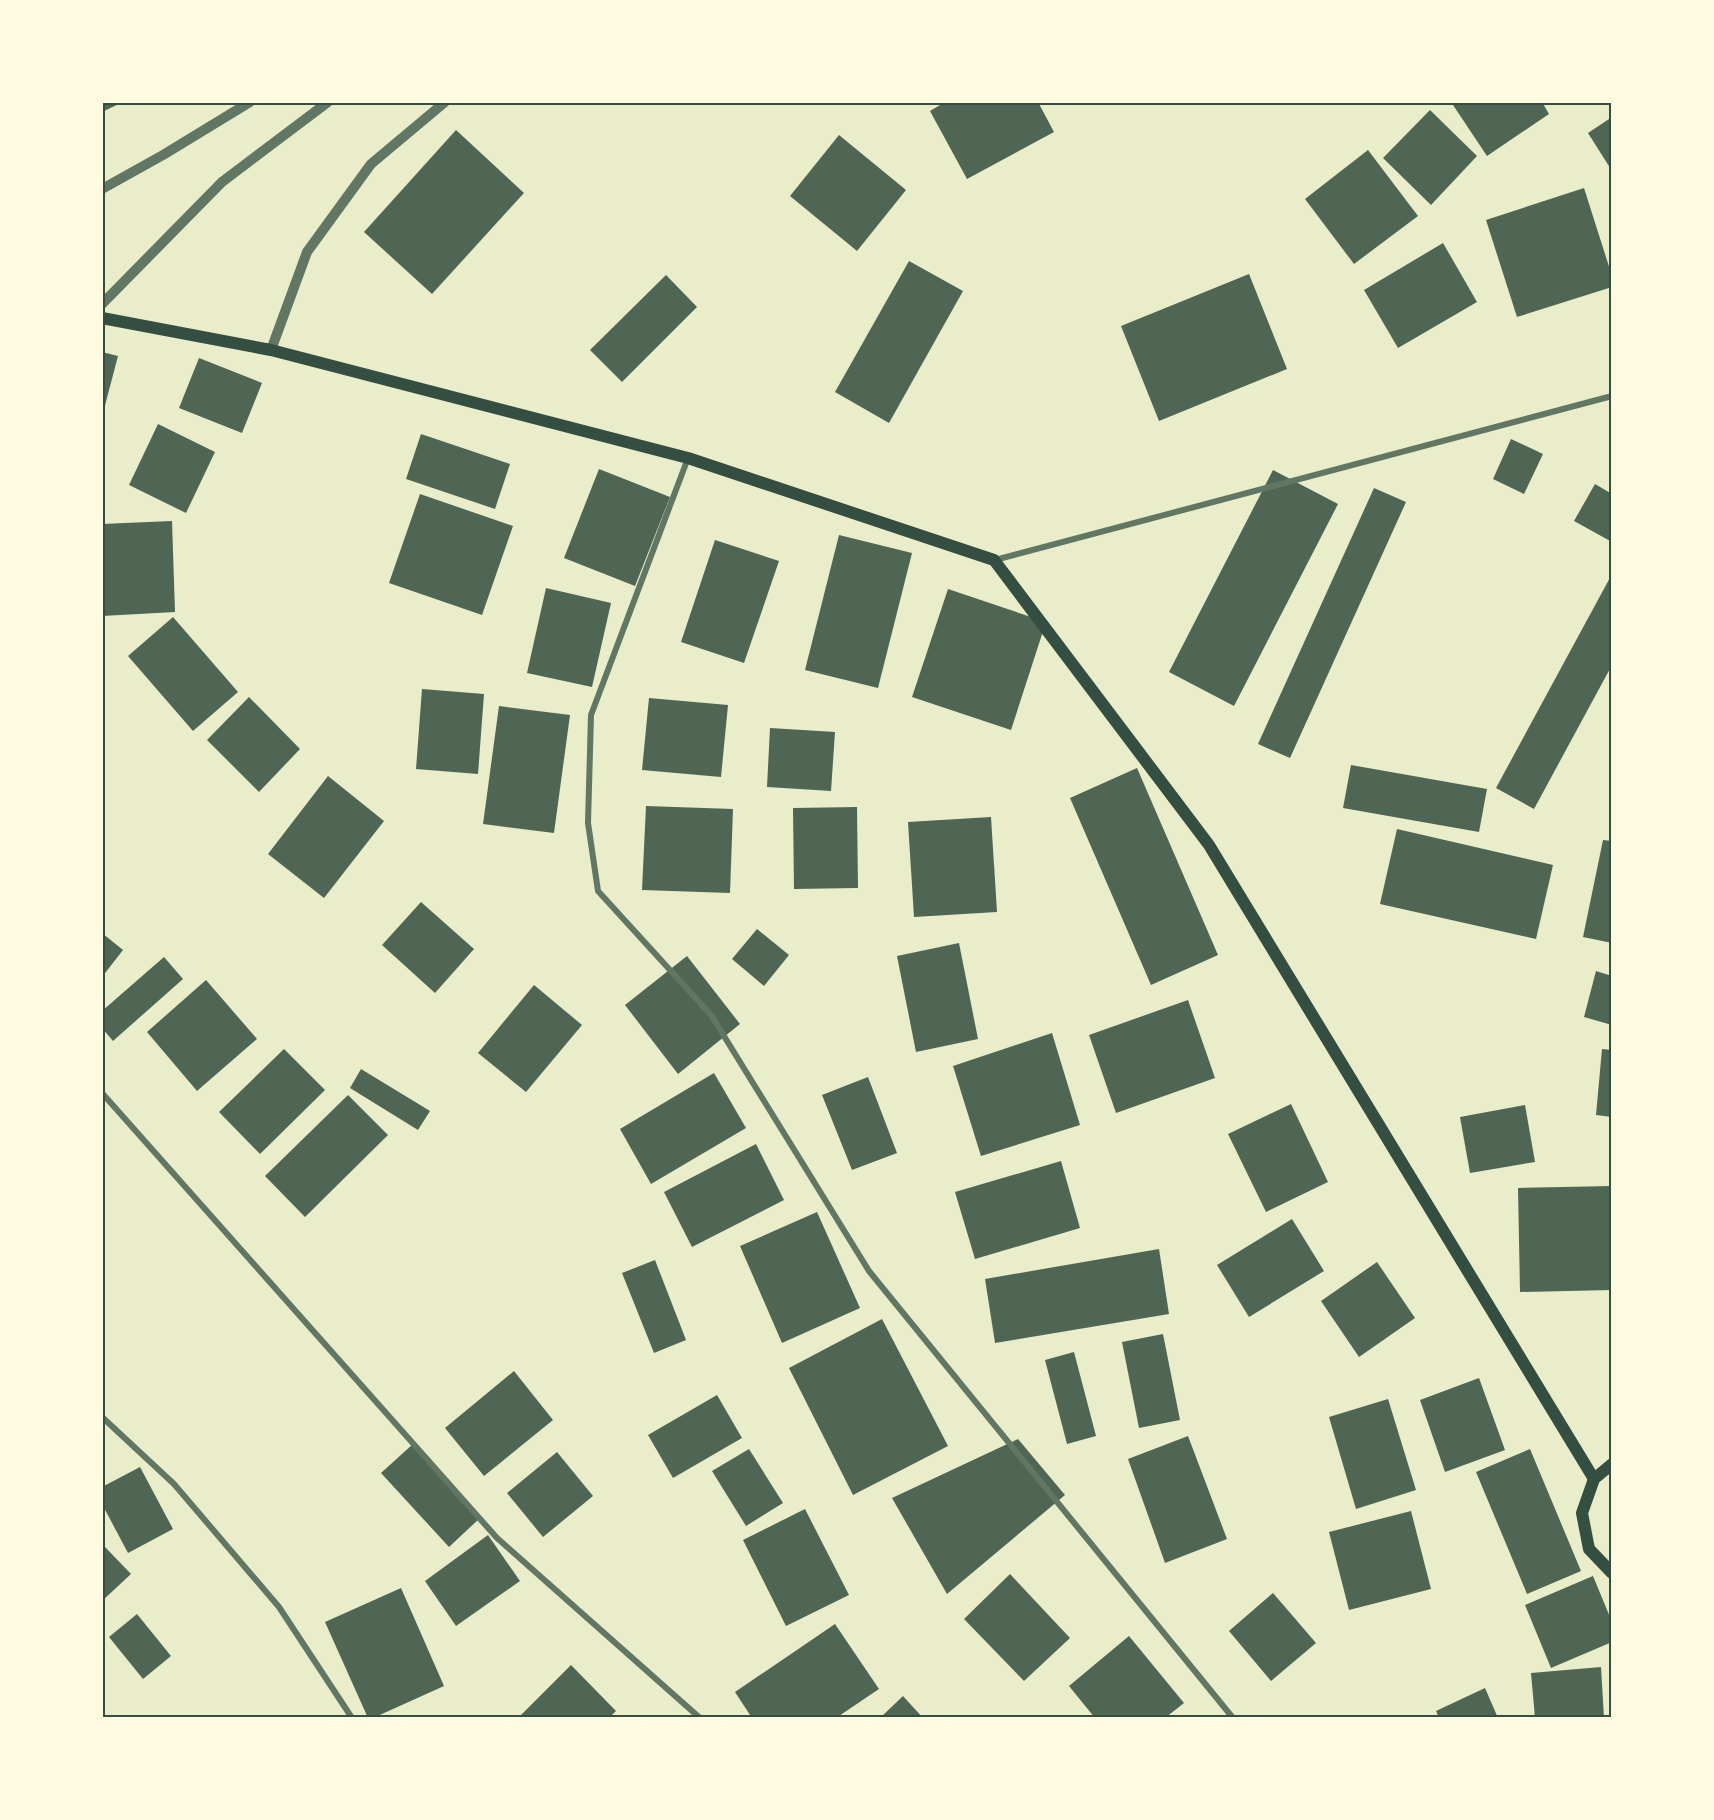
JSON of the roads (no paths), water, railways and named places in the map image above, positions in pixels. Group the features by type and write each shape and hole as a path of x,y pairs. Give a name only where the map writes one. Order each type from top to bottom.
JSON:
{"main road":[{"path":"102,318 271,350 688,458 994,560 1209,845 1594,1479"},
{"path":"1612,1464 1594,1479 1582,1514 1589,1550 1612,1574"}],"street":[{"path":"102,189 250,102"},
{"path":"102,304 222,182 328,102"},
{"path":"271,350 307,252 371,164 445,102"},
{"path":"994,560 1612,396"},
{"path":"688,458 591,715 588,823 598,891 711,1015 869,1271 1233,1718"},
{"path":"102,1093 497,1538 700,1718"},
{"path":"102,1418 174,1484 279,1607 352,1718"}]}
